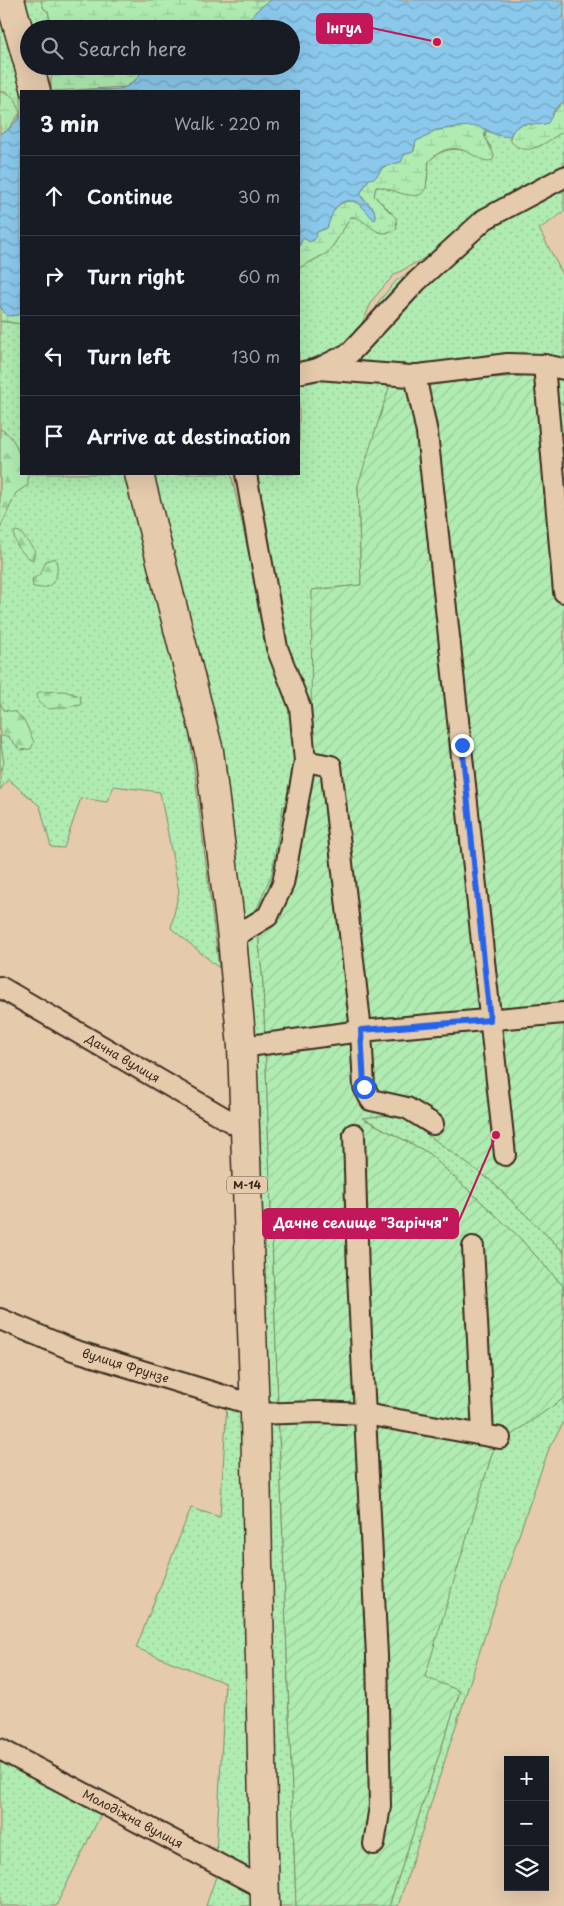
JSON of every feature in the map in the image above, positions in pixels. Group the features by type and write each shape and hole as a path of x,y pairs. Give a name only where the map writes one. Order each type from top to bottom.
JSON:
{"highway":[{"path":"10,0 20,35"},
{"name":"М-14","path":"139,475 209,751 232,938 242,1046 254,1409 265,1897"}],"street":[{"path":"300,373 318,369 350,353 417,281 485,219 564,177"},
{"path":"318,369 415,376 508,364 544,365 564,369"},
{"path":"544,365 564,592"},
{"path":"415,376 427,433 505,1155"},
{"path":"232,938 268,916 284,884 305,761 300,707 276,648 246,475"},
{"path":"305,761 331,766 361,1030 364,1087 371,1100 407,1108 433,1124"},
{"name":"Дачна вулиця","path":"0,987 245,1130"},
{"path":"242,1046 361,1030 564,1013"},
{"path":"354,1134 377,1656 380,1796 374,1844"},
{"name":"вулиця Фрунзе","path":"0,1319 73,1350 254,1409 365,1414 491,1436 473,1247"},
{"name":"Молодіжна вулиця","path":"0,1749 265,1897"}],"green space":[{"path":"0,0 26,90 20,90 20,113 7,92 0,92"},
{"path":"22,0 41,0 44,9 48,11 50,20 28,20"},
{"path":"41,0 271,0 258,9 249,20 50,20 48,11 44,9"},
{"path":"52,75 141,75 126,87 70,90 51,90"},
{"path":"0,92 7,92 16,100 20,113 7,131 0,133"},
{"path":"564,101 564,131 544,144 530,149 516,146 510,140 514,129 522,125 544,124"},
{"path":"472,125 480,126 486,131 484,135 494,155 493,160 487,161 458,149 450,149 440,152 429,161 426,188 420,195 407,195 376,187 374,196 396,218 397,229 385,233 380,232 351,217 329,252 300,267 300,244 303,238 313,241 317,232 327,228 335,209 342,203 353,201 363,207 369,206 360,194 369,179 377,176 383,167 401,162 404,155 414,151 416,141 430,135 433,131"},
{"path":"486,131 510,136 510,140 540,146 564,131 564,175 456,234 433,253 394,275 373,299 355,339 350,344 300,368 300,267 329,252 351,217 357,217 387,233 392,230 391,212 374,196 376,187 382,186 388,190 427,181 429,161 442,152 449,150 463,150 485,161 491,147 485,139"},
{"path":"564,182 564,212 539,229 564,277 564,373 331,363 372,317 379,301 397,280"},
{"path":"0,306 4,313 12,316 20,312 20,324 0,321"},
{"path":"0,321 20,324 20,475 128,475 188,721 219,968 171,928 179,891 160,792 114,786 107,802 81,798 64,848 51,847 40,806 8,779 0,790"},
{"path":"533,373 564,380 564,406 534,375 358,485 361,585 312,590 329,823 296,824 306,753 239,475 300,475 300,378"},
{"path":"534,375 564,406 564,1252 490,1180 399,1114 362,1118 427,1152 517,1235 563,1286 564,1398 494,1447 425,1677 460,1691 389,1906 296,1906 263,984 256,911 272,873 283,806 307,809 311,727 312,590 361,585 358,485 390,385"},
{"path":"0,429 6,432 17,448 20,461 20,475 28,475 28,485 16,493 0,529"},
{"path":"151,475 231,475 259,599 288,685 298,753 269,896 256,911 263,984 296,1906 272,1906 243,969"},
{"path":"15,531 20,532 35,551 33,560 25,555 16,544"},
{"path":"55,558 57,571 53,583 44,588 33,587 32,579 40,575 46,561"},
{"path":"64,691 80,696 81,705 49,709 39,703 37,694 39,692"},
{"path":"0,703 4,710 16,712 25,722 34,742 31,749 20,750 8,736 0,738"},
{"path":"0,738 4,763 0,772"},
{"path":"399,1114 490,1180 564,1252 564,1295 563,1286 517,1235 427,1152 361,1117"},
{"path":"564,1398 564,1422 550,1446 538,1479 485,1635 398,1906 389,1906 460,1691 424,1677 494,1447"},
{"path":"227,1404 238,1407 241,1417 252,1864 250,1870 216,1857 225,1683 136,1648 191,1508 220,1517"},
{"path":"0,1760 102,1812 56,1906 0,1906"},
{"path":"218,1871 248,1886 252,1895 252,1906 206,1906"}],"water":[{"path":"271,0 564,0 564,101 555,109 548,123 537,125 523,124 518,126 510,136 491,133 477,126 433,131 430,135 416,141 413,151 404,155 401,162 383,167 375,178 369,179 361,192 361,197 374,209 376,219 374,220 358,202 345,201 336,207 327,228 317,232 316,238 310,242 303,238 300,244 300,90 111,90 128,86 139,75 300,75 300,20 249,20 258,9"},
{"path":"20,117 20,314 7,316 0,306 0,133 7,131"}],"place":[{"name":"Інгул","path":"437,42"},
{"name":"Дачне селище \"Заріччя\"","path":"496,1135"}],"route":[{"path":"364,1087 361,1030 490,1020 462,745"}]}
